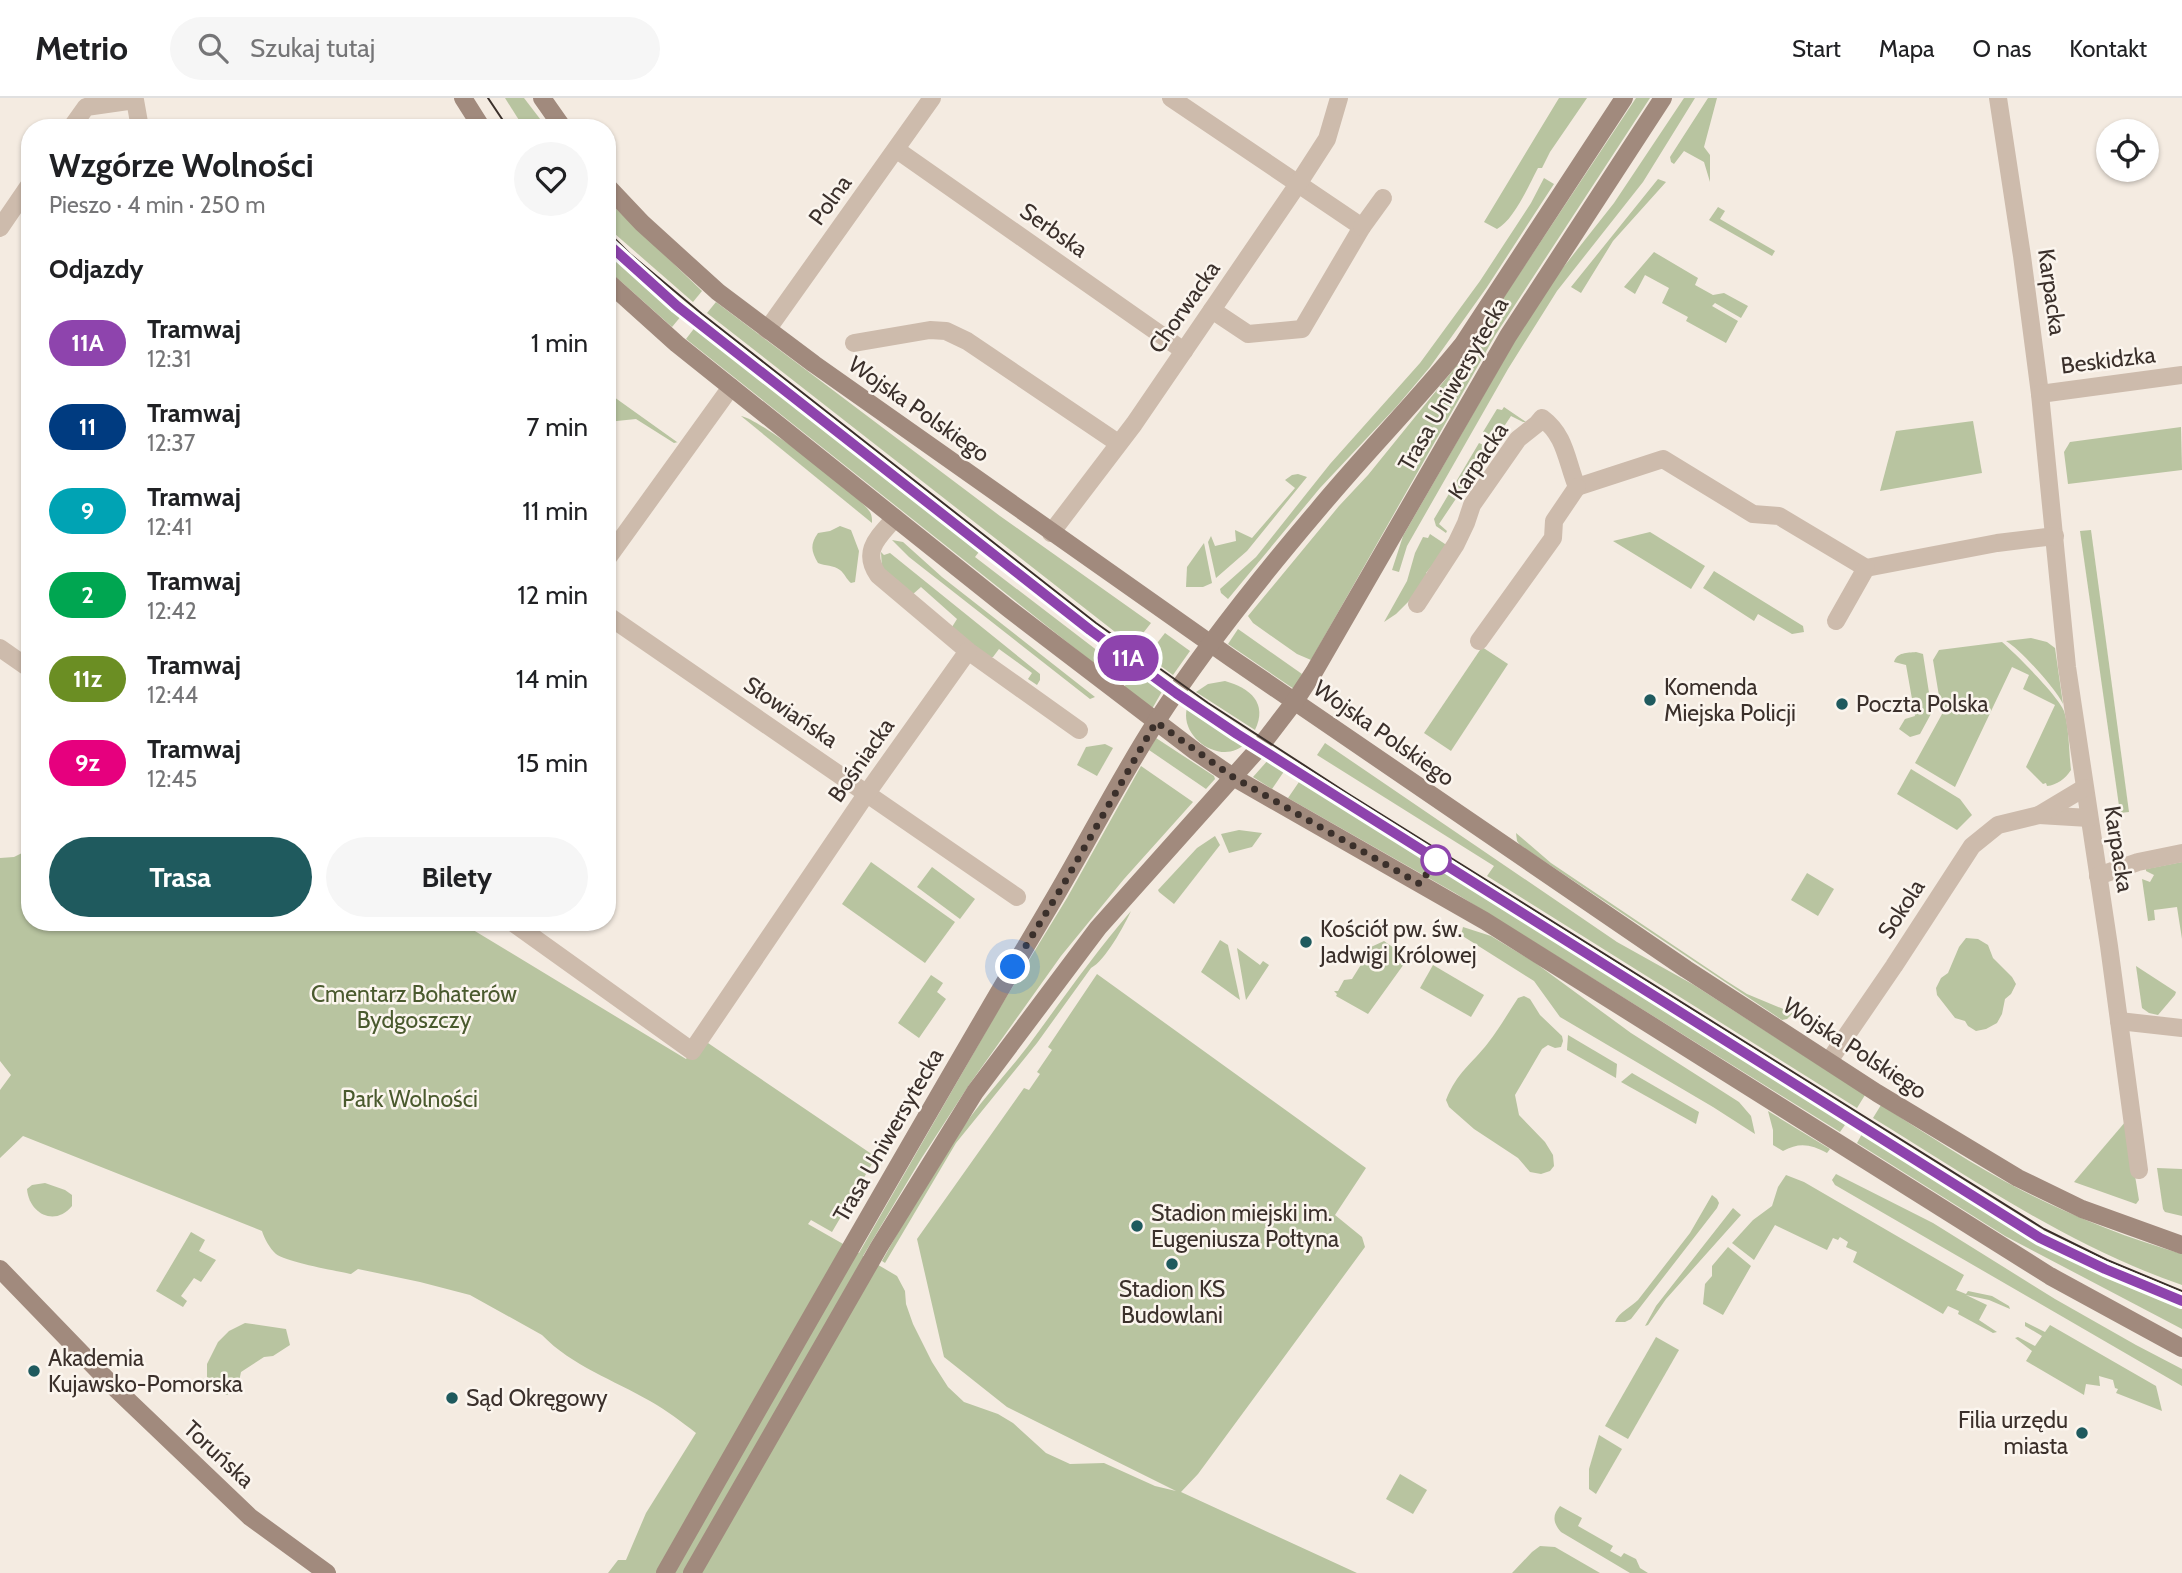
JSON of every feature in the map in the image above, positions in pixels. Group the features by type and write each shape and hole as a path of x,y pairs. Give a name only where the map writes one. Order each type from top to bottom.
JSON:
{"street":[{"path":"463,98 476,119"},
{"path":"542,98 557,119"},
{"name":"Polna","path":"767,330 932,98"},
{"path":"1171,98 1362,227"},
{"name":"Chorwacka","path":"1051,533 1184,351 1298,184 1327,139 1339,98"},
{"name":"Trasa Uniwersytecka","path":"665,1573 960,1057 1062,887 1156,722 1211,643 1317,510 1463,344 1624,98"},
{"name":"Trasa Uniwersytecka","path":"1233,777 1259,748 1314,672 1508,336 1663,98"},
{"name":"Karpacka","path":"1998,98 2040,394 2067,667 2133,1112 2139,1170"},
{"path":"77,119 86,107 135,100 138,119"},
{"name":"Serbska","path":"897,150 1184,351"},
{"name":"Wojska Polskiego","path":"616,196 642,223 724,297 767,330 1051,533 1686,969 1950,1138 2018,1178 2082,1209 2182,1245"},
{"path":"0,228 21,197"},
{"path":"1212,310 1248,334 1302,329 1362,227 1383,198"},
{"path":"616,289 660,330 1009,609 1156,722 1233,777 1506,934 2050,1276 2182,1348"},
{"path":"854,342 930,330 946,331 967,341 1118,443"},
{"name":"Beskidzka","path":"2040,394 2182,376"},
{"path":"616,547 731,387"},
{"name":"Karpacka","path":"1417,604 1456,544 1479,495 1518,439 1542,418 1554,427 1562,440 1577,487"},
{"path":"1479,641 1553,538 1554,521 1577,487 1663,459 1753,514 1779,516 1866,568 1997,543 2055,536"},
{"path":"895,517 873,545 870,558 872,566 887,583 968,651 1079,730"},
{"path":"1836,621 1866,568"},
{"name":"Słowiańska","path":"616,621 1017,897"},
{"path":"0,648 21,663"},
{"name":"Bośniacka","path":"525,931 692,1051 867,793 968,651"},
{"path":"692,1573 879,1247 975,1092 1098,928 1233,777"},
{"name":"Sokola","path":"2039,815 2084,788"},
{"name":"Sokola","path":"1829,1061 1972,846 1986,832 1998,825 2039,815 2089,818"},
{"path":"2098,876 2138,862 2182,853"},
{"path":"2119,1021 2182,1028"},
{"name":"Toruńska","path":"0,1269 117,1390 241,1508 327,1573"}],"green space":[{"path":"505,98 524,98 540,119 518,119"},
{"path":"1559,98 1587,98 1542,168 1538,168 1515,210 1497,229 1484,222"},
{"path":"1636,98 1650,98 1496,334 1311,660 1297,654 1253,623 1248,616 1466,354"},
{"path":"1684,98 1695,98 1643,182 1557,291 1508,369 1407,546 1399,572 1392,570 1403,536 1521,330 1558,274 1614,203"},
{"path":"1708,98 1717,98 1704,147 1710,155 1710,182 1704,162 1684,151 1674,164 1670,157"},
{"path":"1544,178 1554,184 1487,287 1430,367 1320,488 1228,599 1220,589 1256,557 1330,464 1420,363 1480,281 1531,203"},
{"path":"1658,179 1666,182 1613,241 1581,293 1571,287"},
{"path":"1718,207 1725,211 1720,219 1775,251 1772,256 1709,220"},
{"path":"616,209 702,291 693,302 616,235"},
{"path":"1654,252 1698,278 1695,285 1713,295 1724,293 1748,306 1741,318 1715,303 1712,306 1738,321 1726,343 1686,321 1688,317 1662,303 1669,288 1645,275 1635,294 1624,287"},
{"path":"616,260 682,315 672,327 616,277"},
{"path":"716,302 1000,516 1151,623 1133,646 707,313"},
{"path":"696,326 982,548 975,557 1107,658 1115,668 1111,677 686,339"},
{"path":"616,398 678,442 674,443 636,419 616,421"},
{"path":"1504,407 1526,422 1511,416 1493,443 1483,432 1497,409 1502,410"},
{"path":"741,416 752,420 787,443 829,475 862,503 870,512 872,523"},
{"path":"1973,421 1982,473 1880,491 1896,431"},
{"path":"2181,427 2182,470 2068,484 2064,452 2070,442"},
{"path":"1479,443 1490,448 1439,524 1446,533 1436,526 1434,519"},
{"path":"1298,474 1307,477 1247,551 1216,578 1208,542 1211,536 1215,546 1236,541 1235,530 1252,538 1295,488 1285,480"},
{"path":"840,526 851,530 859,551 855,582 851,583 838,568 818,563 813,551 818,533"},
{"path":"2091,530 2129,812 2120,813 2080,531"},
{"path":"1650,532 1705,566 1691,589 1613,541"},
{"path":"1430,534 1448,546 1426,573 1428,580 1413,601 1409,601 1384,622 1407,581 1423,537 1428,538"},
{"path":"892,540 903,542 942,577 1095,697 1090,699 909,557"},
{"path":"1204,543 1212,583 1203,587 1186,587 1187,567"},
{"path":"881,552 884,555 890,553 1040,674 1037,685 1028,679 1032,673 999,649 993,657 988,657 952,627 957,619 921,587 912,595 882,569"},
{"path":"1714,571 1803,626 1804,632 1792,634 1758,614 1754,621 1703,588"},
{"path":"1238,629 1302,674 1294,689 1228,644"},
{"path":"1165,633 1190,651 1173,675 1147,656"},
{"path":"2031,638 2047,642 2055,648 2063,704 2037,670 2006,641"},
{"path":"2002,642 2046,686 2064,711 2071,770 2060,781 2047,786 2026,767 2055,705 2023,689 2029,675 2012,667 1955,787 1915,763 1942,714 1933,660 1939,650"},
{"path":"1482,647 1508,664 1451,751 1424,733"},
{"path":"1916,652 1923,654 1932,712 1920,734 1910,737 1899,729 1905,719 1915,716 1906,665 1894,662 1900,655"},
{"path":"1138,670 1164,688 1152,709 1124,687"},
{"path":"1225,681 1249,692 1258,704 1255,730 1196,692 1208,684"},
{"path":"1188,705 1246,743 1236,750 1225,752 1204,745 1189,728 1186,717"},
{"path":"1156,738 1215,779 1206,789 1149,750"},
{"path":"1325,743 1617,942 1694,985 1865,1095 1857,1108 1487,876 1494,866 1317,755"},
{"path":"1105,744 1113,748 1097,776 1077,765 1086,747"},
{"path":"1269,759 1285,770 1272,789 1253,777"},
{"name":"Park Wolności","path":"1141,766 1193,802 1124,879 1061,956 969,1085 863,1256 897,1276 905,1291 913,1324 932,1362 948,1387 964,1402 998,1414 1013,1423 1046,1453 1070,1464 1104,1463 1155,1486 1176,1491 1007,1407 944,1357 917,1239 1024,1088 1029,1090 1040,1074 1037,1072 1052,1050 1048,1047 1097,974 1366,1168 1335,1215 1362,1237 1365,1247 1198,1474 1181,1492 1357,1573 608,1573 618,1560 626,1560 646,1513 696,1433 668,1412 580,1364 542,1335 470,1295 358,1269 351,1274 290,1260 274,1252 262,1231 23,1136 0,1158 0,1090 11,1075 0,1061 0,858 21,854 21,931 475,931 686,1059 692,1051 708,1043 876,1157 832,1232 811,1220 808,1224 859,1253 996,1014 1067,898"},
{"path":"1911,769 1960,799 1972,815 1957,830 1897,794"},
{"path":"1301,779 1847,1122 1840,1132 1455,893 1288,798"},
{"path":"1239,830 1262,833 1252,847 1229,853 1221,834"},
{"path":"1516,833 1551,863 1725,980 1747,994 1793,1013 1782,1020 1520,845"},
{"path":"1215,836 1220,845 1174,904 1158,890 1197,848"},
{"path":"871,862 955,922 925,963 842,904"},
{"path":"2182,862 2182,939 2177,907 2154,910 2155,920 2148,921 2142,879 2150,882 2154,875 2146,869"},
{"path":"932,867 975,899 960,919 917,887"},
{"path":"1807,873 1834,889 1818,916 1791,900"},
{"path":"1131,911 1108,951 1091,968 1037,1043 956,1143 885,1263 882,1261 968,1120"},
{"path":"1463,927 1491,936 1534,962 1631,1033 1739,1102 1751,1116 1755,1134 1560,1017 1534,981 1461,935"},
{"path":"1966,938 1978,939 1988,945 1993,958 2016,984 2005,999 1997,1023 1976,1031 1965,1021 1955,1018 1937,995 1936,988 1941,978 1948,973 1959,947"},
{"path":"1220,940 1228,945 1240,1000 1201,972"},
{"path":"1384,941 1401,953 1404,964 1368,1014 1336,996 1334,991 1338,991 1344,980 1352,979 1362,963 1360,961 1364,952 1367,953 1371,947"},
{"path":"1237,948 1260,965 1263,961 1269,965 1246,1000"},
{"path":"1433,965 1484,995 1471,1017 1420,988"},
{"path":"2136,966 2176,992 2158,1015 2142,1008"},
{"path":"931,975 943,983 937,992 946,999 919,1038 898,1023"},
{"path":"1524,996 1530,999 1540,1015 1562,1036 1563,1041 1561,1047 1548,1045 1542,1049 1515,1095 1519,1115 1545,1142 1553,1155 1554,1166 1550,1171 1541,1174 1530,1172 1518,1158 1474,1129 1449,1107 1446,1100 1460,1075 1492,1038 1518,998"},
{"path":"1568,1035 1617,1064 1616,1078 1567,1050"},
{"path":"1632,1073 1699,1112 1696,1124 1621,1082"},
{"path":"1881,1105 1951,1150 2042,1201 2121,1234 2182,1254 2182,1285 2062,1232 1985,1188 1873,1118"},
{"path":"1768,1111 1830,1149 1827,1153 1800,1145 1783,1151 1773,1145 1773,1130"},
{"path":"2126,1121 2139,1200 2136,1204 2074,1182"},
{"path":"1863,1132 2030,1236 2111,1276 2182,1305 2182,1329 2005,1236 1857,1143"},
{"path":"2157,1168 2182,1169 2182,1216 2165,1212 2163,1209"},
{"path":"1836,1174 1933,1223 2055,1299 2182,1369 2182,1386 1835,1185 1832,1180"},
{"path":"1786,1175 1804,1182 1964,1275 1956,1290 1966,1294 1968,1291 1992,1296 2009,1306 2010,1309 1989,1300 1966,1295 1987,1305 1979,1320 1997,1332 1993,1333 1948,1306 1943,1314 1853,1262 1857,1252 1846,1247 1848,1242 1840,1237 1838,1240 1833,1238 1827,1250 1775,1225 1754,1260 1732,1243 1753,1220 1772,1206 1778,1187"},
{"path":"45,1183 72,1195 72,1206 58,1216 44,1215 32,1205 29,1198 27,1189 32,1185"},
{"path":"1712,1195 1719,1203 1717,1208 1631,1319 1615,1322 1622,1312 1638,1300 1690,1233"},
{"path":"1733,1208 1741,1215 1645,1326 1656,1306"},
{"path":"191,1232 205,1240 199,1251 216,1260 201,1282 194,1278 181,1296 187,1301 183,1307 156,1291"},
{"path":"1728,1247 1751,1266 1723,1315 1703,1304 1705,1284 1712,1276 1712,1266"},
{"path":"2025,1322 2045,1332 2050,1325 2156,1386 2162,1411 2116,1393 2118,1389 2115,1388 2113,1380 2099,1376 2100,1386 2086,1384 2084,1395 2026,1361 2032,1351 2015,1338 2035,1346 2042,1336 2025,1326"},
{"path":"245,1323 286,1329 290,1345 241,1372 238,1387 227,1395 220,1392 207,1377 207,1364 218,1342 229,1331"},
{"path":"1656,1337 1679,1350 1628,1439 1605,1426"},
{"path":"1599,1435 1622,1449 1596,1494 1589,1489 1589,1469"},
{"path":"1400,1474 1427,1490 1413,1514 1386,1499"},
{"path":"1560,1506 1582,1518 1578,1526 1613,1546 1610,1551 1621,1557 1624,1553 1636,1559 1640,1568 1648,1573 1630,1573 1561,1532 1554,1519"},
{"path":"1540,1546 1555,1547 1600,1573 1512,1573"}],"tram line":[{"path":"488,98 502,119"},
{"path":"616,240 702,314 1096,623 1208,703 1347,793 2044,1229 2107,1260 2182,1291"},
{"name":"11A","path":"616,252 677,306 1090,630 1237,734 2040,1238 2145,1287 2182,1301"}],"place":[{"name":"Komenda Miejska Policji","path":"1650,700"},
{"name":"Poczta Polska","path":"1842,704"},
{"name":"Kościół pw. św. Jadwigi Królowej","path":"1306,942"},
{"name":"Stadion miejski im. Eugeniusza Połtyna","path":"1137,1226"},
{"name":"Stadion KS Budowlani","path":"1172,1264"},
{"name":"Akademia Kujawsko-Pomorska","path":"34,1371"},
{"name":"Sąd Okręgowy","path":"452,1398"},
{"name":"Filia urzędu miasta","path":"2082,1433"}],"route":[{"path":"1013,967 1156,722 1233,777 1420,884 1436,860"}],"park label":[{"name":"Cmentarz Bohaterów Bydgoszczy","path":"414,1007"}]}
